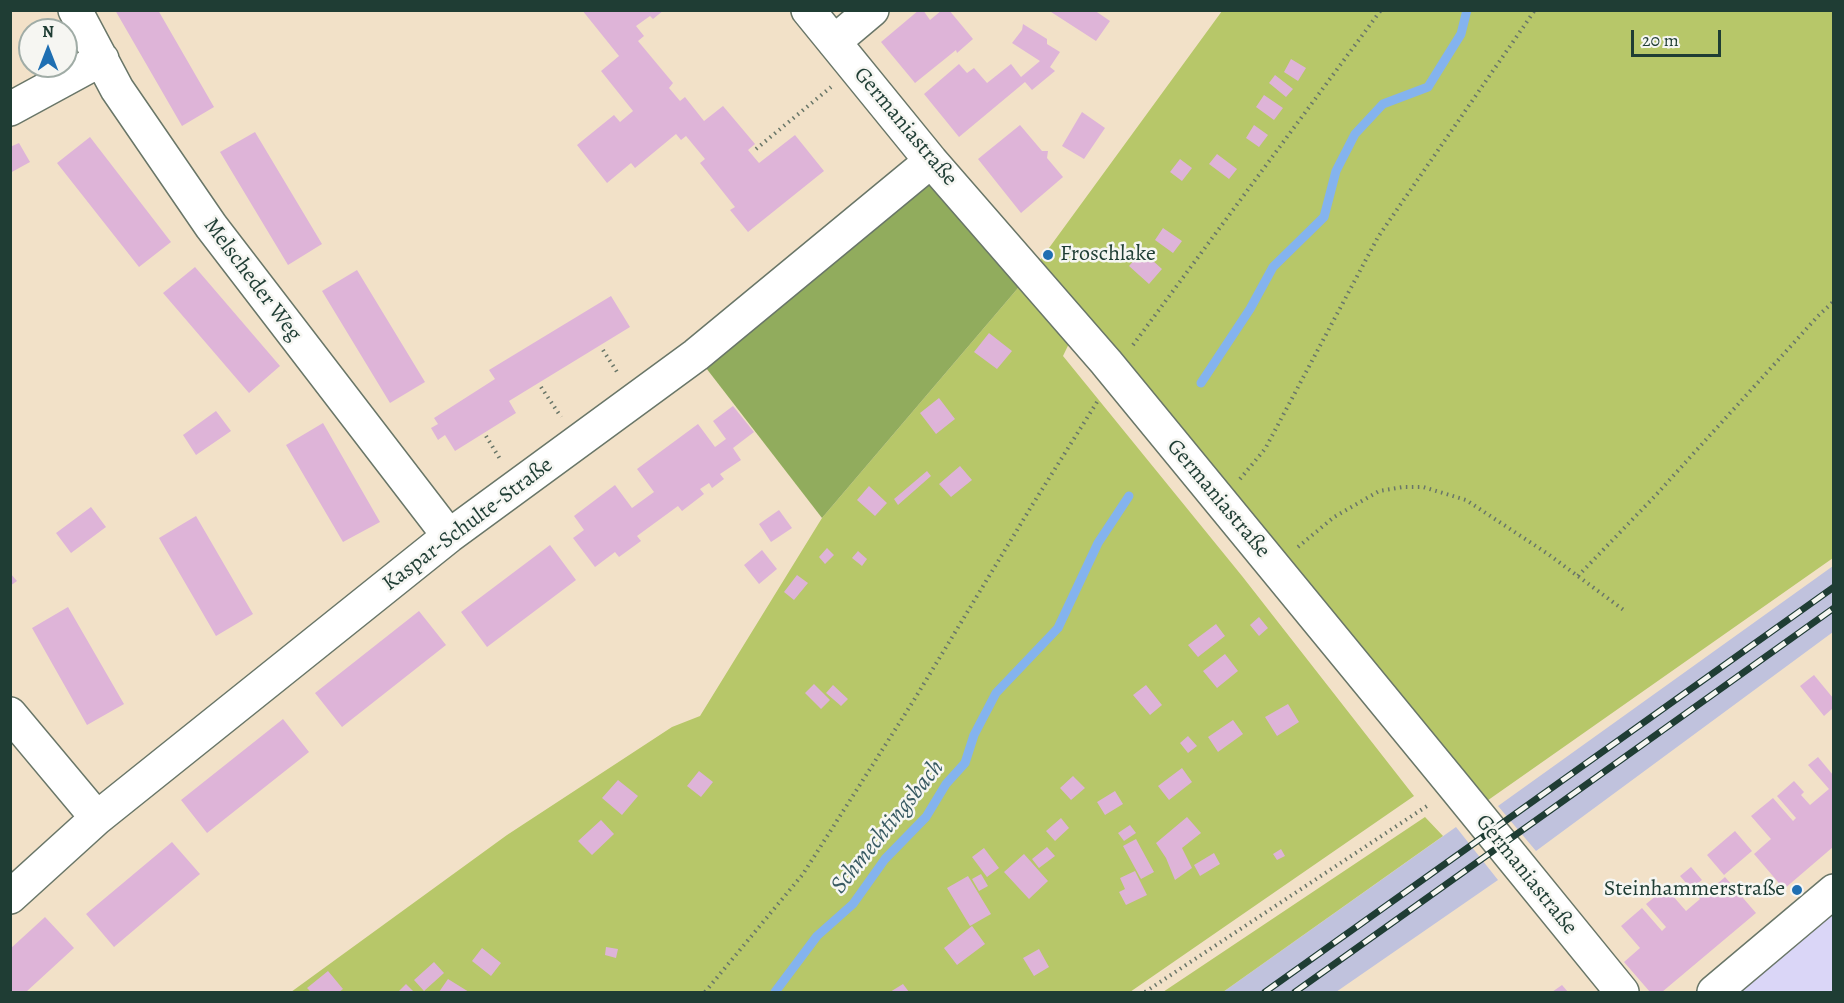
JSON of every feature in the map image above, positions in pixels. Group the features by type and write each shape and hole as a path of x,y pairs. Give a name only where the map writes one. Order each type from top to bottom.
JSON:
{"street":[{"name":"Melscheder Weg","path":"75,10 117,89 211,226 449,536"},
{"name":"Germaniastraße","path":"808,10 931,161 1106,362 1622,993"},
{"path":"834,42 872,10"},
{"path":"10,109 102,59"},
{"name":"Kaspar-Schulte-Straße","path":"10,897 97,818 449,536 674,372 931,161"},
{"path":"10,714 97,818"},
{"path":"1714,993 1833,891"}],"path":[{"path":"1127,352 1381,10"},
{"path":"1219,501 1265,449 1378,237 1535,10"},
{"path":"756,149 836,83"},
{"path":"1578,576 1655,496 1833,301"},
{"path":"603,350 620,376"},
{"path":"541,387 567,426"},
{"path":"705,993 803,874 914,700 1099,398"},
{"path":"486,436 502,462"},
{"path":"1274,566 1334,516 1379,491 1403,487 1423,487 1466,501 1548,554 1625,611"},
{"path":"1145,993 1455,787"}],"shaded area":[{"path":"1833,566 1833,632 1536,851 1498,806"},
{"path":"1456,827 1498,880 1336,992 1223,992"},
{"path":"1833,891 1833,992 1714,992"}],"green space":[{"path":"1222,11 1833,11 1833,558 1474,810 1076,329 1063,356 1242,576 1414,796 1130,992 291,992 507,835 672,727 700,716 822,518 1030,274"},
{"path":"931,161 1030,274 822,518 696,355"},
{"path":"1425,817 1443,836 1223,992 1163,992"}],"building":[{"path":"115,10 158,10 214,107 182,126"},
{"path":"582,10 664,10 653,19 650,16 636,26 644,36 638,41 673,83 669,88 680,101 685,97 704,121 723,106 755,144 748,150 759,163 795,135 824,171 748,232 730,210 735,207 700,163 705,159 686,136 681,140 676,134 635,168 631,163 607,183 577,145 614,115 620,122 633,111 601,71 619,56"},
{"path":"919,10 923,10 930,20 942,10 949,10 973,39 915,83 881,42"},
{"path":"1048,10 1094,10 1110,21 1096,41"},
{"path":"1023,24 1047,39 1047,44 1060,52 1050,67 1055,71 1032,90 1025,82 959,137 924,94 959,64 967,73 974,68 987,83 1011,64 1021,77 1040,61 1012,43 1022,30"},
{"path":"1291,59 1306,68 1298,81 1284,72"},
{"path":"1275,75 1293,89 1286,97 1269,83"},
{"path":"1264,95 1283,108 1274,120 1256,107"},
{"path":"1082,112 1105,128 1084,159 1062,146"},
{"path":"1020,125 1042,151 1048,151 1047,158 1063,177 1021,213 978,159"},
{"path":"1254,125 1268,135 1259,147 1246,138"},
{"path":"255,132 322,244 288,265 220,152"},
{"path":"90,137 171,242 139,267 57,163"},
{"path":"19,143 30,162 10,173 10,147"},
{"path":"1217,154 1237,169 1229,179 1209,164"},
{"path":"1180,159 1192,168 1182,181 1170,172"},
{"path":"1163,228 1182,241 1173,253 1155,240"},
{"path":"1142,251 1162,269 1149,284 1129,266"},
{"path":"195,267 280,366 249,393 163,293"},
{"path":"357,270 425,382 390,403 322,291"},
{"path":"611,296 630,327 509,401 516,413 455,451 445,435 438,440 431,428 438,424 434,418 495,379 489,370"},
{"path":"989,333 1012,351 997,369 974,352"},
{"path":"939,398 955,419 936,434 920,413"},
{"path":"733,406 754,432 733,448 741,460 720,474 724,479 712,488 709,483 700,489 704,494 682,511 678,506 637,536 641,541 619,557 615,552 595,567 573,538 584,530 574,516 615,485 632,508 654,492 637,469 698,424 715,447 726,439 713,421"},
{"path":"216,411 231,431 196,455 183,435"},
{"path":"323,423 380,522 343,542 286,445"},
{"path":"960,466 972,480 951,497 939,484"},
{"path":"927,471 931,476 898,505 894,499"},
{"path":"869,486 887,503 875,516 857,500"},
{"path":"91,507 106,527 71,553 56,533"},
{"path":"779,510 792,528 771,542 759,524"},
{"path":"196,516 253,614 216,636 159,538"},
{"path":"550,545 576,580 487,647 461,612"},
{"path":"827,548 834,555 825,564 819,557"},
{"path":"762,550 777,569 759,584 744,565"},
{"path":"858,551 867,559 862,566 852,558"},
{"path":"10,573 17,581 10,586"},
{"path":"797,575 808,583 794,600 784,592"},
{"path":"68,607 124,704 87,725 32,628"},
{"path":"419,611 446,645 342,727 315,693"},
{"path":"1259,617 1268,628 1259,636 1250,625"},
{"path":"1216,624 1225,636 1198,657 1188,645"},
{"path":"1225,654 1238,671 1217,688 1203,671"},
{"path":"1814,675 1833,698 1833,708 1824,716 1800,686"},
{"path":"814,684 830,700 821,709 805,693"},
{"path":"833,685 848,699 841,706 826,693"},
{"path":"1146,685 1162,705 1150,715 1133,695"},
{"path":"1288,704 1299,722 1277,736 1265,717"},
{"path":"283,719 309,752 207,833 181,800"},
{"path":"1233,720 1243,734 1218,752 1208,737"},
{"path":"1188,736 1197,746 1188,753 1180,743"},
{"path":"1818,757 1833,775 1833,847 1784,889 1754,854 1771,839 1751,816 1773,798 1793,821 1796,818 1777,796 1794,781 1804,792 1801,795 1810,805 1829,789 1808,765"},
{"path":"1182,768 1192,782 1169,800 1158,786"},
{"path":"699,771 713,782 701,797 687,786"},
{"path":"1073,776 1085,788 1071,800 1060,788"},
{"path":"618,780 638,796 622,815 602,798"},
{"path":"1115,791 1123,804 1105,815 1097,802"},
{"path":"1187,817 1201,833 1182,848 1192,868 1175,880 1166,858 1156,843"},
{"path":"1061,818 1069,828 1055,841 1046,831"},
{"path":"601,820 614,834 592,855 578,841"},
{"path":"1130,825 1136,833 1124,841 1118,833"},
{"path":"1735,831 1752,851 1724,875 1707,855"},
{"path":"1136,839 1154,872 1141,879 1123,846"},
{"path":"172,842 200,874 114,947 86,914"},
{"path":"1047,847 1055,856 1039,868 1032,859"},
{"path":"984,848 999,868 987,877 972,857"},
{"path":"1281,849 1285,856 1277,860 1273,854"},
{"path":"1214,853 1220,864 1200,876 1194,865"},
{"path":"1024,854 1048,881 1029,899 1004,872"},
{"path":"1691,867 1702,880 1698,883 1707,893 1725,877 1756,913 1662,992 1650,992 1624,962 1640,948 1621,926 1642,908 1662,931 1666,927 1646,904 1666,888 1686,911 1700,899 1680,876"},
{"path":"1135,871 1147,895 1126,905 1119,892 1125,889 1120,878"},
{"path":"981,874 988,886 979,891 972,879"},
{"path":"968,876 991,914 970,926 947,888"},
{"path":"45,917 74,948 26,992 10,992 10,949"},
{"path":"972,926 985,944 957,965 944,948"},
{"path":"606,947 618,949 616,958 605,955"},
{"path":"482,948 501,963 491,976 472,961"},
{"path":"1039,949 1049,967 1034,976 1023,958"},
{"path":"434,962 444,973 424,991 414,980"},
{"path":"328,971 343,989 339,992 311,992 307,988"},
{"path":"448,979 469,992 439,992"},
{"path":"406,984 414,992 398,992"},
{"path":"903,984 909,992 890,992"},
{"path":"1562,985 1568,992 1552,992"}],"waterway":[{"name":"Schmechtingsbach","path":"1201,383 1250,309 1273,267 1324,217 1336,171 1355,134 1383,104 1428,87 1461,34 1467,10"},
{"name":"Schmechtingsbach","path":"775,992 817,936 853,904 885,859 926,817 946,784 965,763 974,735 996,693 1058,628 1098,543 1129,496"}],"railway":[{"path":"1265,992 1834,587"},
{"path":"1295,992 1834,608"}],"place":[{"name":"Froschlake","path":"1048,255"},
{"name":"Steinhammerstraße","path":"1797,890"}]}
